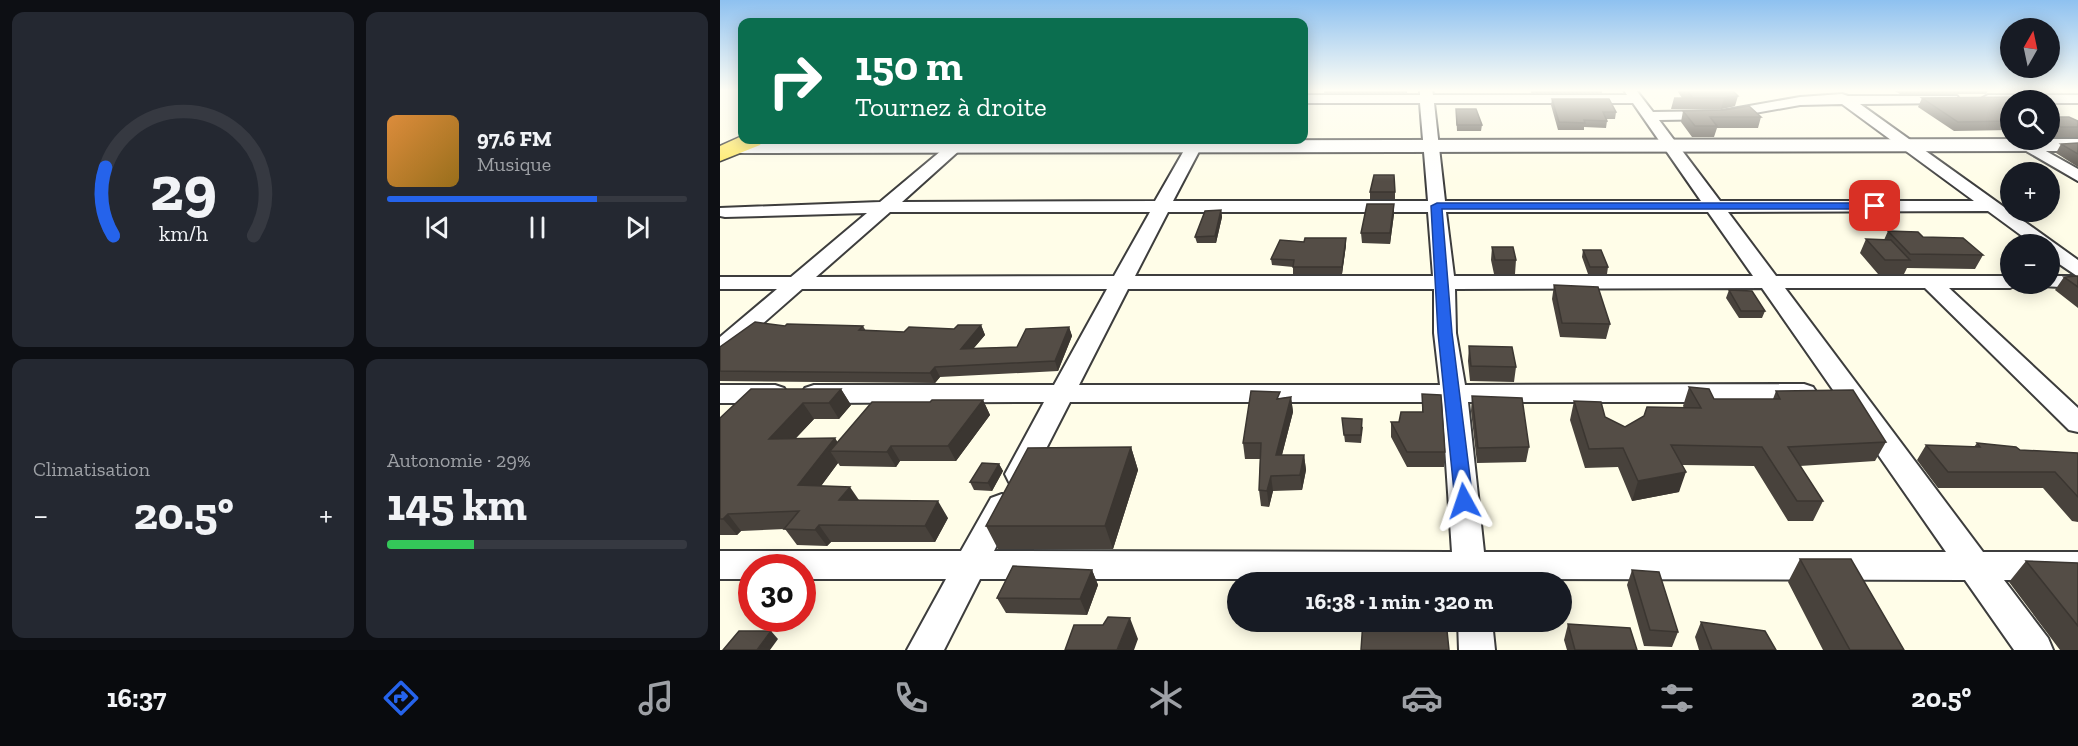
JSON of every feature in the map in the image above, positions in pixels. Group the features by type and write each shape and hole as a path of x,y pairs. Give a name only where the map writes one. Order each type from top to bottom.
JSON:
{"street":[{"path":"1429,120 1443,282 1445,333 1454,394 1470,572"},
{"path":"1651,120 2035,650"},
{"path":"1873,120 2031,234"},
{"path":"736,147 903,144"},
{"path":"720,349 958,144"},
{"path":"925,650 1194,144"},
{"path":"1274,144 2000,145"},
{"path":"2060,145 2078,145"},
{"path":"2034,150 2078,176"},
{"path":"725,212 885,207 1990,206"},
{"path":"2060,256 2078,270"},
{"path":"1930,282 2078,423"},
{"path":"720,283 2000,282"},
{"path":"2060,282 2078,282"},
{"path":"720,394 1849,393"},
{"path":"720,565 970,565 1359,572"},
{"path":"1572,572 2078,566"},
{"path":"1476,632 1477,650"}],"building":[{"path":"1457,120 1480,120 1482,125 1457,125"},
{"path":"1584,120 1585,123 1559,122"},
{"path":"1690,120 1713,120 1717,126 1695,126"},
{"path":"1956,120 2000,120 1958,122"},
{"path":"2060,120 2076,120 2078,127 2060,127"},
{"path":"2078,143 2078,154 2061,144"},
{"path":"1374,175 1394,175 1395,192 1370,192"},
{"path":"1367,204 1394,204 1390,233 1361,233"},
{"path":"1221,210 1215,236 1195,237 1205,211"},
{"path":"1888,231 1918,232 1923,237 1963,238 1983,255 1910,254"},
{"path":"1305,238 1346,238 1342,267 1293,267 1294,260 1271,259 1280,240 1304,242"},
{"path":"1866,239 1891,240 1910,260 1885,260"},
{"path":"1492,247 1513,247 1516,260 1495,260"},
{"path":"1583,250 1601,250 1608,267 1590,267"},
{"path":"2078,276 2078,287 2064,277"},
{"path":"1554,285 1598,287 1610,324 1562,323"},
{"path":"1729,290 1752,291 1765,311 1741,311"},
{"path":"755,322 785,326 787,324 863,326 859,330 904,332 909,327 954,329 958,325 981,325 961,349 1017,347 1026,329 1069,327 1055,361 935,367 930,373 720,371 720,347"},
{"path":"1469,346 1512,347 1516,367 1471,366"},
{"path":"1689,387 1709,389 1714,399 1780,399 1776,391 1853,390 1886,442 1788,447 1823,501 1797,501 1762,447 1671,445 1686,472 1638,481 1623,448 1589,449 1574,401 1601,402 1605,417 1625,427 1644,416 1647,407 1701,408"},
{"path":"751,389 841,389 829,403 803,403 769,439 835,438 798,485 850,487 839,500 938,501 925,526 819,525 815,530 784,529 799,511 728,514 720,519 720,418"},
{"path":"1251,391 1280,392 1277,399 1291,397 1276,455 1304,455 1300,475 1271,476 1267,491 1259,490 1261,443 1243,443"},
{"path":"1422,394 1441,395 1445,452 1407,452 1391,422 1399,422 1401,412 1423,412"},
{"path":"1472,396 1522,398 1529,447 1478,448"},
{"path":"932,400 983,400 948,446 891,446 887,452 830,451 872,402 930,402"},
{"path":"1342,418 1362,419 1361,435 1344,435"},
{"path":"1977,443 2016,447 2020,450 2078,453 2078,497 2055,472 1948,472 1926,445 1980,447"},
{"path":"1131,447 1105,526 986,526 1028,448"},
{"path":"982,463 999,464 988,483 970,482"},
{"path":"1800,559 1851,559 1904,650 1850,650"},
{"path":"2026,561 2078,563 2078,626"},
{"path":"1013,566 1092,570 1080,599 997,598"},
{"path":"1632,570 1659,572 1678,632 1650,630"},
{"path":"1108,617 1130,618 1117,650 1065,650 1074,625 1103,625"},
{"path":"1701,622 1765,631 1776,650 1712,650"},
{"path":"1572,624 1630,628 1637,650 1575,650 1570,632"},
{"path":"738,632 770,632 757,650 723,650"},
{"path":"1362,632 1447,632 1449,650 1361,650"}],"route":[{"path":"1464,501 1454,394 1445,333 1437,206 1875,206"}]}
